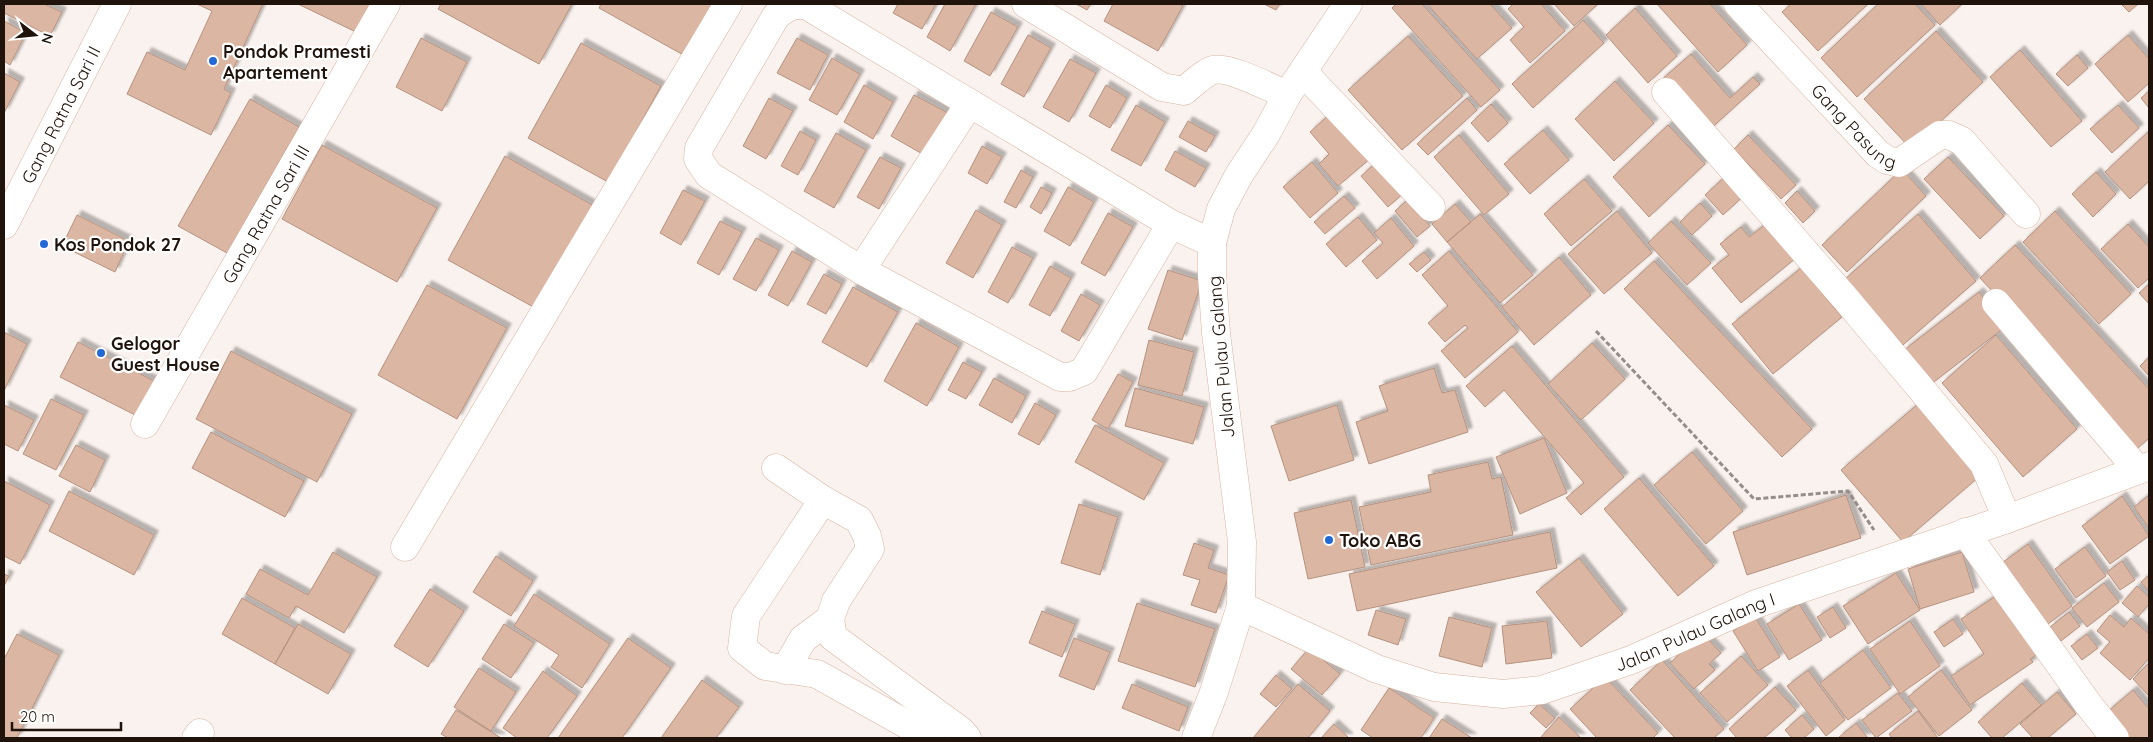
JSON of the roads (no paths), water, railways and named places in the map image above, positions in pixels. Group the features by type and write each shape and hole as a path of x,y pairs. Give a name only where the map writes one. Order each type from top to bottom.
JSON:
{"street":[{"name":"Gang Ratna Sari II","path":"4,225 117,4"},
{"name":"Gang Ratna Sari III","path":"144,424 386,4"},
{"path":"405,547 728,4"},
{"path":"1172,224 1084,371 1070,377 1060,377 861,270 709,175 698,159 699,148 776,16 786,7 794,4 806,5 1172,224 1212,244"},
{"path":"1026,4 1162,87 1184,91 1210,71 1218,69 1231,72 1288,95"},
{"name":"Jalan Pulau Galang","path":"1196,738 1214,692 1240,606 1242,542 1216,333 1212,244 1221,209 1302,72 1348,4"},
{"name":"Gang Pasung","path":"1738,4 1878,154 1887,160 1899,164 1940,135 1949,135 1962,141 2026,214"},
{"path":"1302,72 1431,207"},
{"path":"1666,92 1845,298 1984,464 2006,519"},
{"path":"861,270 970,103"},
{"path":"1996,303 2144,468"},
{"path":"776,468 823,500 859,520 867,536 870,549 836,601 830,619 833,637 961,731 967,738"},
{"name":"Jalan Pulau Galang I","path":"1240,606 1376,670 1434,687 1503,694 1542,690 1631,660 1756,604 2006,519 2144,468"},
{"path":"823,500 746,616 742,648 764,666 817,674 931,738"},
{"path":"1965,532 2082,696 2116,738"},
{"path":"785,670 803,639 830,619"}],"place":[{"name":"Pondok Pramesti Apartement","path":"213,61"},
{"name":"Kos Pondok 27","path":"44,244"},
{"name":"Gelogor Guest House","path":"101,353"},
{"name":"Toko ABG","path":"1329,540"}]}
